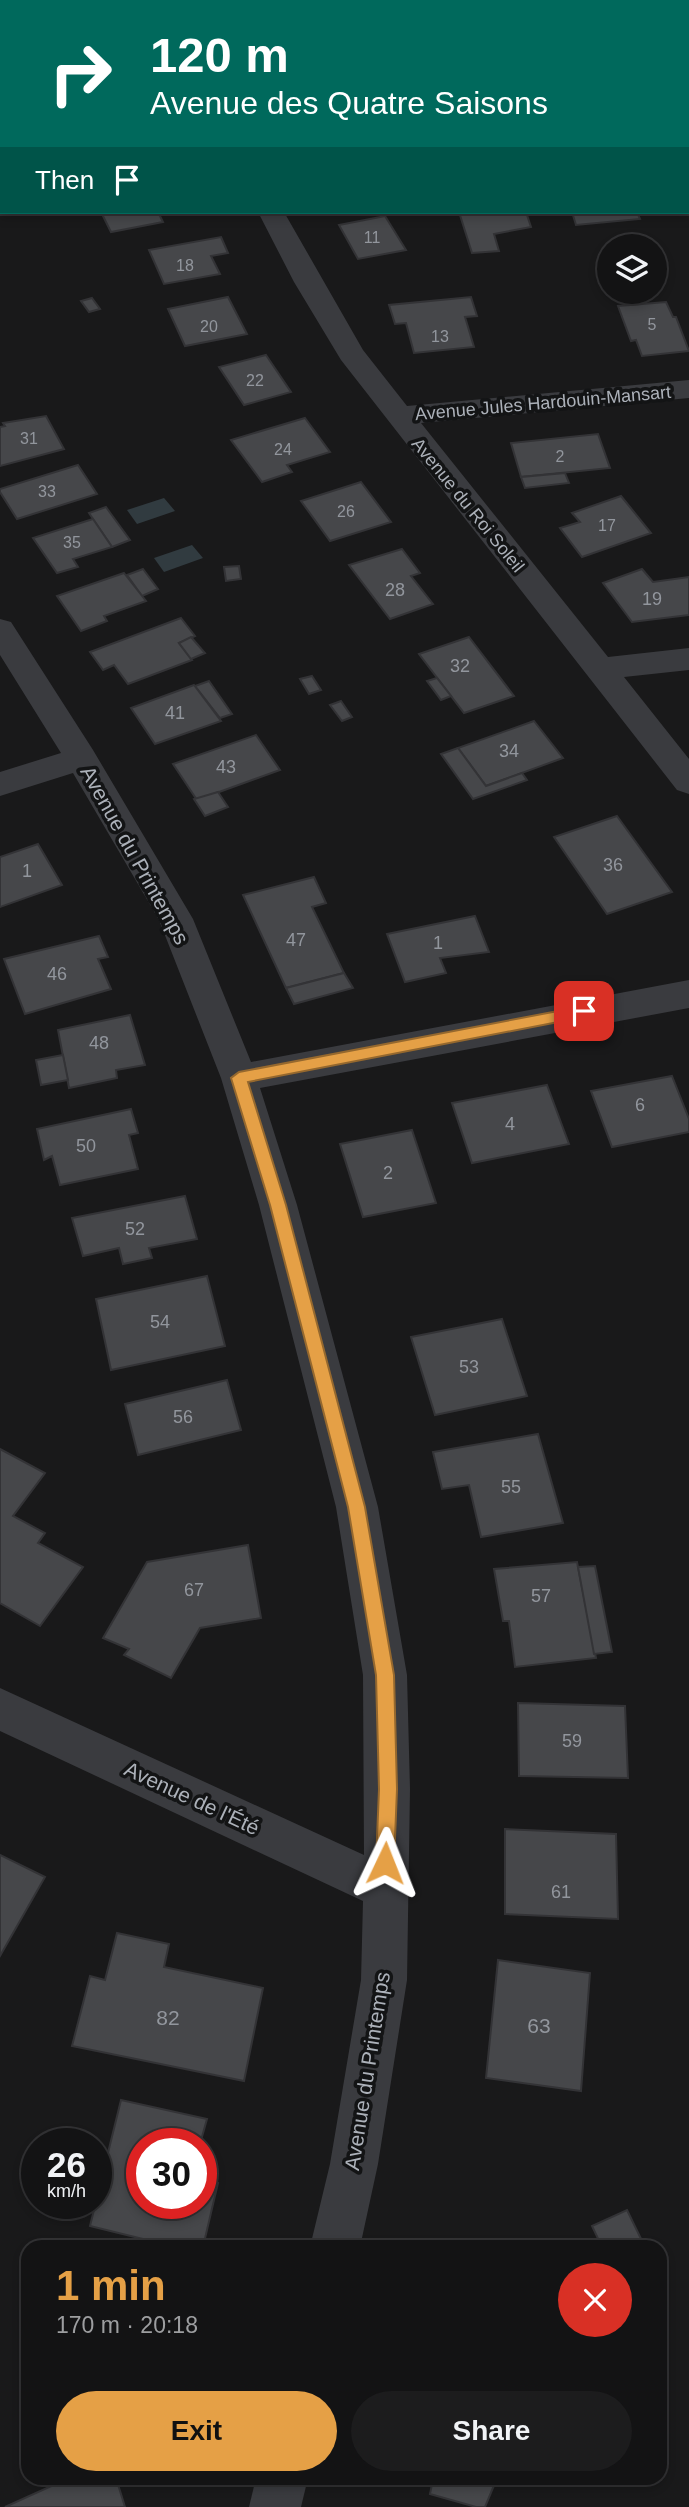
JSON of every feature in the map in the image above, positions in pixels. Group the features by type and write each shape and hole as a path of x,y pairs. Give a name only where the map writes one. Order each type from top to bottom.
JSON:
{"street":[{"name":"Avenue du Roi Soleil","path":"272,214 329,320 398,416 689,782"},
{"name":"Avenue Jules Hardouin-Mansart","path":"398,416 689,389"},
{"name":"Avenue du Printemps","path":"0,630 81,758 176,919 239,1078 278,1205 357,1507 385,1675 388,1789 384,1980 354,2164 337,2240"},
{"path":"599,669 689,659"},
{"path":"0,784 81,758"},
{"path":"239,1078 689,994"},
{"name":"Avenue de l'Été","path":"0,1709 384,1888"},
{"path":"275,2507 280,2485"}],"shaded area":[{"path":"164,498 175,511 137,524 127,510"},
{"path":"192,545 203,558 164,572 154,558"}],"building":[{"path":"102,214 159,214 163,222 111,232"},
{"path":"460,214 527,214 531,227 494,234 499,251 472,253"},
{"path":"573,214 638,214 640,219 576,225"},
{"path":"385,216 406,250 358,259 339,225"},
{"path":"221,237 228,253 211,256 220,274 164,284 149,250"},
{"path":"228,297 247,334 185,346 168,309"},
{"path":"471,297 477,316 465,317 474,347 414,353 406,323 395,324 389,305"},
{"path":"92,298 100,309 89,312 81,301"},
{"path":"667,304 673,317 676,317 689,351 642,356 636,340 631,341 618,306"},
{"path":"266,355 291,392 244,405 219,367"},
{"path":"46,416 64,449 0,466 0,427 5,426 3,423"},
{"path":"305,418 330,452 287,465 292,472 262,482 231,440"},
{"path":"598,434 610,468 521,477 511,443"},
{"path":"78,465 97,494 17,519 0,492 0,489"},
{"path":"565,473 569,483 525,488 521,477"},
{"path":"361,482 391,522 330,541 301,501"},
{"path":"621,496 651,533 582,557 560,528 580,522 572,513"},
{"path":"106,507 130,540 112,547 89,513"},
{"path":"93,519 112,547 73,559 78,567 57,573 33,538"},
{"path":"402,549 420,573 411,576 433,604 390,619 349,565"},
{"path":"239,566 241,579 226,581 224,567"},
{"path":"143,569 158,589 142,596 127,575"},
{"path":"642,569 653,582 689,577 689,615 632,622 603,583"},
{"path":"124,573 146,601 104,616 107,621 81,631 57,596"},
{"path":"181,618 195,636 179,643 192,660 128,684 114,665 103,670 90,652"},
{"path":"191,637 205,653 191,659 179,643"},
{"path":"469,637 514,696 464,713 419,654"},
{"path":"312,676 321,690 309,694 300,679"},
{"path":"437,678 451,696 441,700 427,681"},
{"path":"209,681 232,714 220,718 195,686"},
{"path":"194,685 221,721 155,744 131,708"},
{"path":"341,701 352,717 342,721 330,705"},
{"path":"534,721 563,758 486,786 458,748"},
{"path":"256,735 280,770 197,800 173,764"},
{"path":"458,748 486,786 522,773 527,780 473,799 441,754"},
{"path":"218,792 228,807 205,816 194,799"},
{"path":"617,816 672,892 607,914 554,837"},
{"path":"38,844 62,885 0,907 0,857"},
{"path":"314,877 326,903 312,907 344,973 286,988 243,895"},
{"path":"475,916 489,952 440,958 446,973 405,982 387,934"},
{"path":"99,936 108,957 98,959 111,989 25,1014 4,959"},
{"path":"344,973 353,988 294,1004 286,988"},
{"path":"130,1015 145,1065 116,1070 117,1078 69,1088 58,1030"},
{"path":"63,1055 68,1080 41,1085 36,1060"},
{"path":"672,1076 689,1119 689,1132 612,1147 591,1091"},
{"path":"547,1085 569,1144 472,1163 452,1103"},
{"path":"131,1109 138,1133 129,1135 138,1169 60,1185 52,1156 44,1160 37,1129"},
{"path":"412,1130 436,1203 363,1217 340,1144"},
{"path":"185,1196 197,1239 149,1248 152,1258 123,1264 119,1248 83,1256 72,1218"},
{"path":"207,1276 225,1346 111,1370 96,1299"},
{"path":"502,1319 527,1396 435,1415 411,1337"},
{"path":"227,1380 241,1430 138,1455 125,1404"},
{"path":"538,1434 563,1523 481,1537 469,1485 442,1489 433,1452"},
{"path":"0,1449 45,1473 13,1516 45,1533 38,1543 83,1567 40,1626 0,1603"},
{"path":"248,1545 261,1618 200,1628 171,1678 124,1655 129,1649 103,1638 147,1562"},
{"path":"577,1562 596,1658 515,1667 509,1621 503,1621 494,1569"},
{"path":"595,1566 612,1652 594,1654 578,1567"},
{"path":"518,1703 625,1706 628,1778 519,1776"},
{"path":"505,1829 616,1834 618,1919 505,1914"},
{"path":"0,1855 45,1877 0,1956"},
{"path":"117,1933 169,1944 164,1967 263,1988 244,2081 72,2046 90,1976 105,1980"},
{"path":"498,1960 590,1973 581,2091 486,2078"},
{"path":"121,2100 207,2119 204,2128 126,2128 126,2219 210,2219 205,2240 147,2240 90,2226 92,2219 112,2219 112,2137"},
{"path":"627,2210 642,2240 599,2240 592,2226"},
{"path":"54,2485 118,2485 125,2507 5,2507"},
{"path":"432,2485 494,2485 485,2507 430,2494"}],"route":[{"path":"385,1863 388,1789 385,1675 357,1507 278,1205 239,1078 584,1011"}]}
